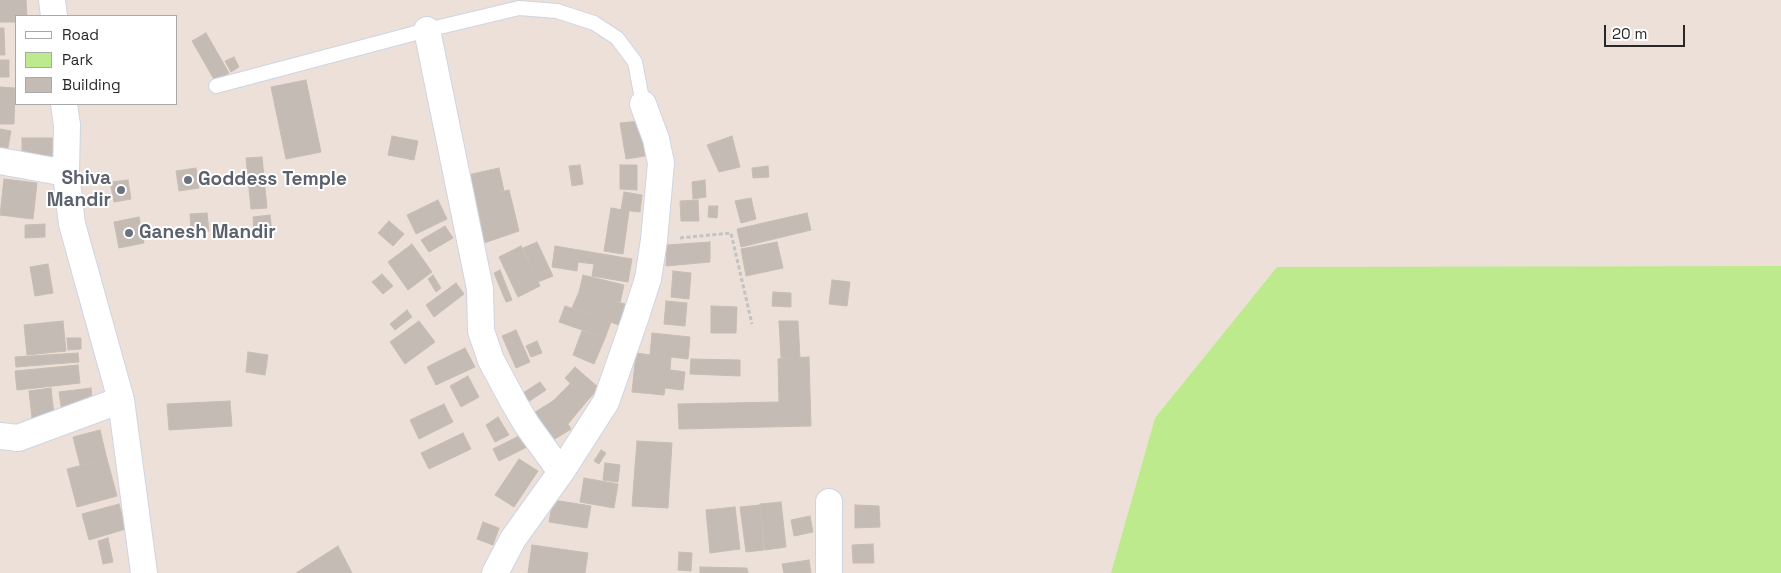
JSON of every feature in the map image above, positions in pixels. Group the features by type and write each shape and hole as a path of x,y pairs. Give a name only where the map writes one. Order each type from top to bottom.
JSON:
{"street":[{"path":"52,0 54,15"},
{"path":"426,30 480,289 481,332 491,360 514,403 527,425 561,472"},
{"path":"494,573 512,540 561,472 606,402 648,279 654,240 660,163 656,139 643,104"},
{"path":"64,105 67,125 66,173 72,224 121,400 144,573"},
{"path":"0,161 66,173"},
{"path":"0,436 18,438 121,400"},
{"path":"829,502 829,573"}],"lane":[{"path":"216,86 426,30 519,8 558,11 594,23 617,38 635,62 643,104"}],"path":[{"path":"654,240 732,233 752,324"}],"green space":[{"path":"1781,266 1781,573 1111,573 1155,418 1277,267"}],"building":[{"path":"0,0 26,0 27,15 15,15 15,22 0,22"},
{"path":"0,28 4,28 5,55 0,55"},
{"path":"206,33 229,73 215,81 192,41"},
{"path":"234,57 239,67 231,72 225,61"},
{"path":"0,60 9,60 9,77 0,77"},
{"path":"306,80 321,152 286,159 271,87"},
{"path":"0,87 15,88 14,124 0,124"},
{"path":"640,121 645,156 626,159 620,123"},
{"path":"0,129 11,131 7,153 0,152"},
{"path":"392,136 418,141 414,160 388,155"},
{"path":"732,136 740,167 719,172 707,145"},
{"path":"22,138 58,138 59,156 22,157"},
{"path":"262,157 267,208 251,209 246,158"},
{"path":"580,165 583,184 572,186 569,166"},
{"path":"620,165 637,165 637,190 620,189"},
{"path":"768,166 769,177 753,178 752,168"},
{"name":"Goddess Temple","path":"196,168 199,188 179,191 176,171"},
{"path":"499,168 504,191 474,198 468,175"},
{"path":"4,179 37,183 33,219 0,215"},
{"name":"Shiva Mandir","path":"128,180 131,199 114,202 110,182"},
{"path":"705,180 706,197 693,199 692,182"},
{"path":"509,190 513,206 477,214 474,198"},
{"path":"624,192 642,195 640,212 621,210"},
{"path":"751,198 756,219 741,223 735,201"},
{"path":"438,200 447,219 416,234 407,215"},
{"path":"698,200 699,221 681,221 680,201"},
{"path":"513,206 519,231 481,244 477,214"},
{"path":"709,206 718,206 717,218 708,217"},
{"path":"611,208 629,211 623,254 604,251"},
{"path":"207,213 209,231 191,232 190,214"},
{"path":"807,213 811,230 741,247 737,229"},
{"path":"270,215 272,233 254,234 253,217"},
{"name":"Ganesh Mandir","path":"139,217 144,243 119,248 114,222"},
{"path":"389,221 404,234 393,246 378,233"},
{"path":"45,224 45,237 25,238 25,225"},
{"path":"445,226 453,238 429,252 421,240"},
{"path":"537,242 553,276 538,282 523,248"},
{"path":"710,242 710,262 666,266 667,245"},
{"path":"777,242 783,268 746,276 741,249"},
{"path":"412,244 432,272 408,290 388,262"},
{"path":"521,246 540,286 518,297 499,257"},
{"path":"555,246 632,259 628,282 592,276 594,264 578,262 577,271 552,267"},
{"path":"48,264 53,293 35,296 30,267"},
{"path":"500,270 512,300 506,302 494,273"},
{"path":"673,271 691,273 689,299 671,297"},
{"path":"382,274 393,286 383,294 372,282"},
{"path":"433,275 441,288 436,292 428,279"},
{"path":"583,275 624,285 620,303 579,292"},
{"path":"832,280 850,282 847,306 829,304"},
{"path":"456,283 464,294 434,317 426,305"},
{"path":"579,292 625,304 619,325 572,308"},
{"path":"773,292 791,293 791,307 772,306"},
{"path":"666,301 687,303 685,326 664,324"},
{"path":"565,306 611,322 605,338 559,322"},
{"path":"711,306 737,307 736,333 711,333"},
{"path":"407,310 412,317 395,330 390,324"},
{"path":"63,321 66,351 27,355 24,325"},
{"path":"419,321 435,342 405,364 390,342"},
{"path":"779,321 798,321 800,358 781,358"},
{"path":"516,330 530,362 516,368 502,336"},
{"path":"582,331 605,338 594,364 573,355"},
{"path":"652,333 690,337 688,359 671,357 670,370 685,372 683,390 665,388 664,395 632,392 636,353 650,355"},
{"path":"67,338 81,338 81,349 68,350"},
{"path":"537,341 542,353 531,357 526,346"},
{"path":"465,348 475,367 436,385 427,367"},
{"path":"248,352 268,355 265,375 246,372"},
{"path":"78,353 79,362 16,367 15,357"},
{"path":"809,357 811,426 679,429 678,404 779,402 778,359"},
{"path":"691,359 740,360 740,376 690,374"},
{"path":"78,365 80,383 17,390 15,371"},
{"path":"575,367 599,388 587,401 565,378"},
{"path":"468,376 479,397 461,407 450,386"},
{"path":"540,382 546,390 528,402 523,393"},
{"path":"570,384 587,401 568,424 553,401"},
{"path":"51,388 55,424 33,427 29,391"},
{"path":"91,388 94,415 63,419 59,392"},
{"path":"230,401 232,426 169,430 167,404"},
{"path":"553,401 571,429 550,442 532,414"},
{"path":"444,404 453,422 419,439 410,420"},
{"path":"498,417 509,435 495,442 486,425"},
{"path":"100,430 107,459 80,465 73,437"},
{"path":"463,433 471,449 429,469 421,453"},
{"path":"523,434 529,446 499,461 493,449"},
{"path":"637,441 672,443 668,508 632,506"},
{"path":"601,450 606,453 599,464 594,461"},
{"path":"107,459 117,496 77,507 67,469"},
{"path":"519,459 538,471 514,507 495,495"},
{"path":"605,463 620,465 618,482 603,480"},
{"path":"584,478 618,484 614,508 580,502"},
{"path":"553,500 591,506 587,528 549,522"},
{"path":"781,502 786,547 765,550 760,504"},
{"path":"119,504 126,529 89,540 82,514"},
{"path":"760,505 764,550 746,552 740,507"},
{"path":"855,505 879,506 880,527 855,528"},
{"path":"735,507 740,549 710,553 706,510"},
{"path":"810,516 813,532 794,536 791,520"},
{"path":"483,522 499,528 493,545 477,539"},
{"path":"108,538 113,562 103,564 98,541"},
{"path":"873,544 874,563 853,563 852,545"},
{"path":"532,545 588,553 585,573 528,573"},
{"path":"338,546 352,573 296,573"},
{"path":"679,552 692,553 691,571 678,570"},
{"path":"809,560 811,573 784,573 782,564"},
{"path":"700,567 747,568 748,573 700,573"}],"place":[{"name":"Goddess Temple","path":"188,180"},
{"name":"Shiva Mandir","path":"121,190"},
{"name":"Ganesh Mandir","path":"129,233"}]}
